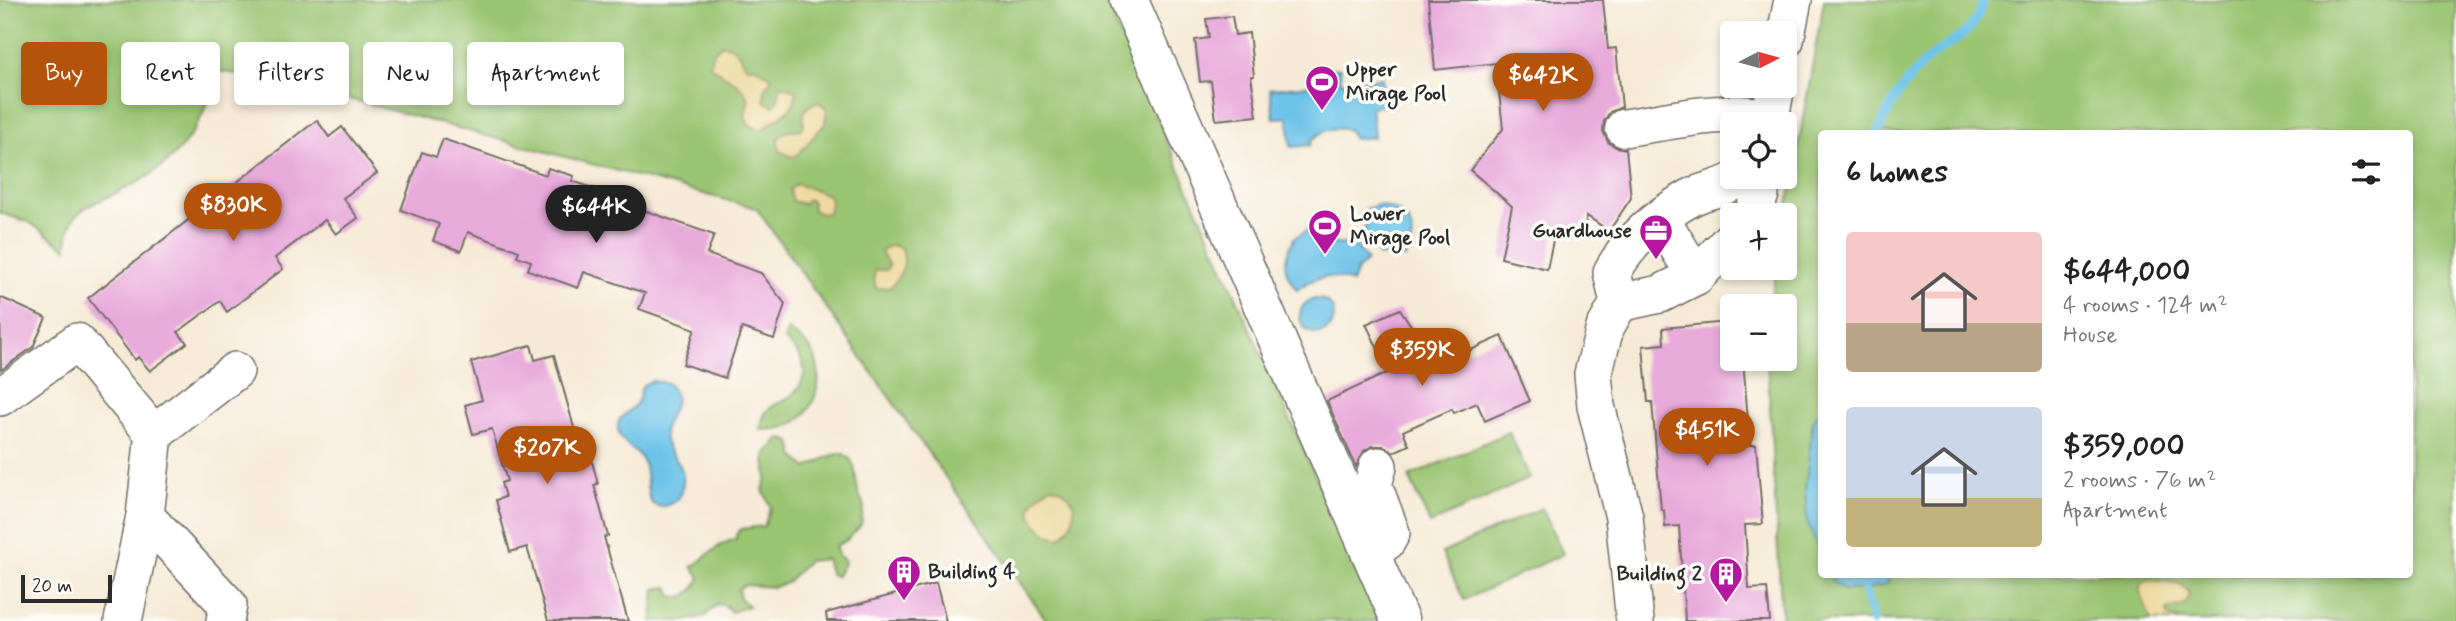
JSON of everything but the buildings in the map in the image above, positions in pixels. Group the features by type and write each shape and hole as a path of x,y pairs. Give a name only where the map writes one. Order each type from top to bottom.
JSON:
{"lane":[{"path":"1129,0 1400,621"},
{"path":"1789,21 1793,0"},
{"path":"1624,128 1718,114 1772,110"},
{"path":"1635,621 1624,517 1596,406 1593,374 1605,328 1619,303 1612,272 1624,251 1650,225 1692,197 1720,188"},
{"path":"1660,218 1696,275"},
{"path":"1619,303 1660,294 1696,275 1720,251"},
{"path":"0,397 77,342 154,434"},
{"path":"123,621 145,516 154,434 234,371"},
{"path":"1369,551 1386,542 1391,533 1373,485 1378,466"},
{"path":"145,516 228,606 225,621"}],"green space":[{"path":"0,0 1105,0 1379,621 1047,621 756,208 372,105 453,105 453,42 363,42 363,103 349,99 349,42 234,42 234,74 220,71 220,42 121,42 121,105 206,105 182,147 146,178 79,212 70,226 67,249 29,222 0,213"},
{"path":"1824,0 2456,0 2456,621 1782,621 1768,371 1797,371 1797,294 1772,294 1775,280 1797,280 1797,203 1788,203 1790,189 1797,189 1797,152"},
{"path":"788,330 812,351 818,372 816,394 806,413 798,420 782,428 761,430 765,414 774,405 791,396 803,377 800,356 784,340"},
{"path":"1509,432 1530,478 1430,524 1409,477"},
{"path":"780,438 791,442 795,457 807,468 842,453 854,466 858,492 864,506 861,525 847,540 835,546 838,555 845,561 837,576 831,575 826,559 808,561 786,583 774,587 745,585 738,589 740,598 749,606 731,612 726,606 717,604 705,616 686,621 652,621 655,589 669,587 671,595 685,596 696,586 700,577 692,567 718,547 736,539 741,529 764,526 771,507 763,490 767,479 765,455"},
{"path":"1542,508 1563,554 1464,600 1442,553"}],"sand":[{"path":"723,44 735,50 747,67 756,67 772,78 765,88 764,101 773,106 777,102 781,85 795,90 796,97 790,108 761,130 746,119 749,100 746,94 733,81 711,67 713,54"},
{"path":"814,103 820,103 827,109 825,124 798,154 793,157 781,152 778,146 779,137 792,130 801,129 804,125 804,111"},
{"path":"797,184 829,195 831,202 828,213 821,214 813,210 812,201 808,199 804,204 792,201 790,189"},
{"path":"893,245 902,249 902,270 891,287 876,289 875,270 887,270 889,265 881,253 886,247"},
{"path":"1051,486 1067,494 1074,508 1071,523 1060,538 1040,528 1031,513 1034,501"},
{"path":"2149,580 2172,582 2186,589 2189,593 2185,604 2166,611 2168,617 2183,621 2151,621 2139,589"}],"water":[{"name":"Upper Mirage Pool","path":"1340,68 1341,82 1382,78 1384,105 1371,107 1374,137 1354,139 1349,130 1333,129 1319,134 1311,141 1311,145 1291,147 1288,117 1274,118 1270,89 1311,85 1310,71"},
{"path":"1378,205 1398,212 1409,223 1412,238 1405,258 1398,255 1379,256 1363,234 1368,218 1366,209"},
{"name":"Lower Mirage Pool","path":"1315,226 1322,237 1331,243 1354,242 1367,261 1357,270 1352,283 1323,277 1310,281 1297,290 1292,283 1285,265 1290,246 1294,238"},
{"path":"1317,299 1329,304 1334,316 1329,328 1317,333 1305,328 1300,316 1305,304"},
{"path":"652,381 668,383 675,398 664,434 683,477 678,500 665,506 652,503 643,461 622,439 618,428 621,418 638,401 642,387"},
{"path":"1818,416 1818,547 1807,521 1805,491 1813,419"},
{"path":"1831,578 1890,578 1886,584 1869,589 1844,590"}],"waterway":[{"path":"1879,130 1892,103 1904,86 1926,61 1967,31 1974,23 1983,0"},
{"path":"1864,589 1873,621"}],"place":[{"name":"Upper Mirage Pool","path":"1322,112"},
{"name":"Lower Mirage Pool","path":"1325,256"},
{"name":"Guardhouse","path":"1656,261"},
{"name":"Building 4","path":"904,602"},
{"name":"Building 2","path":"1726,604"}]}
